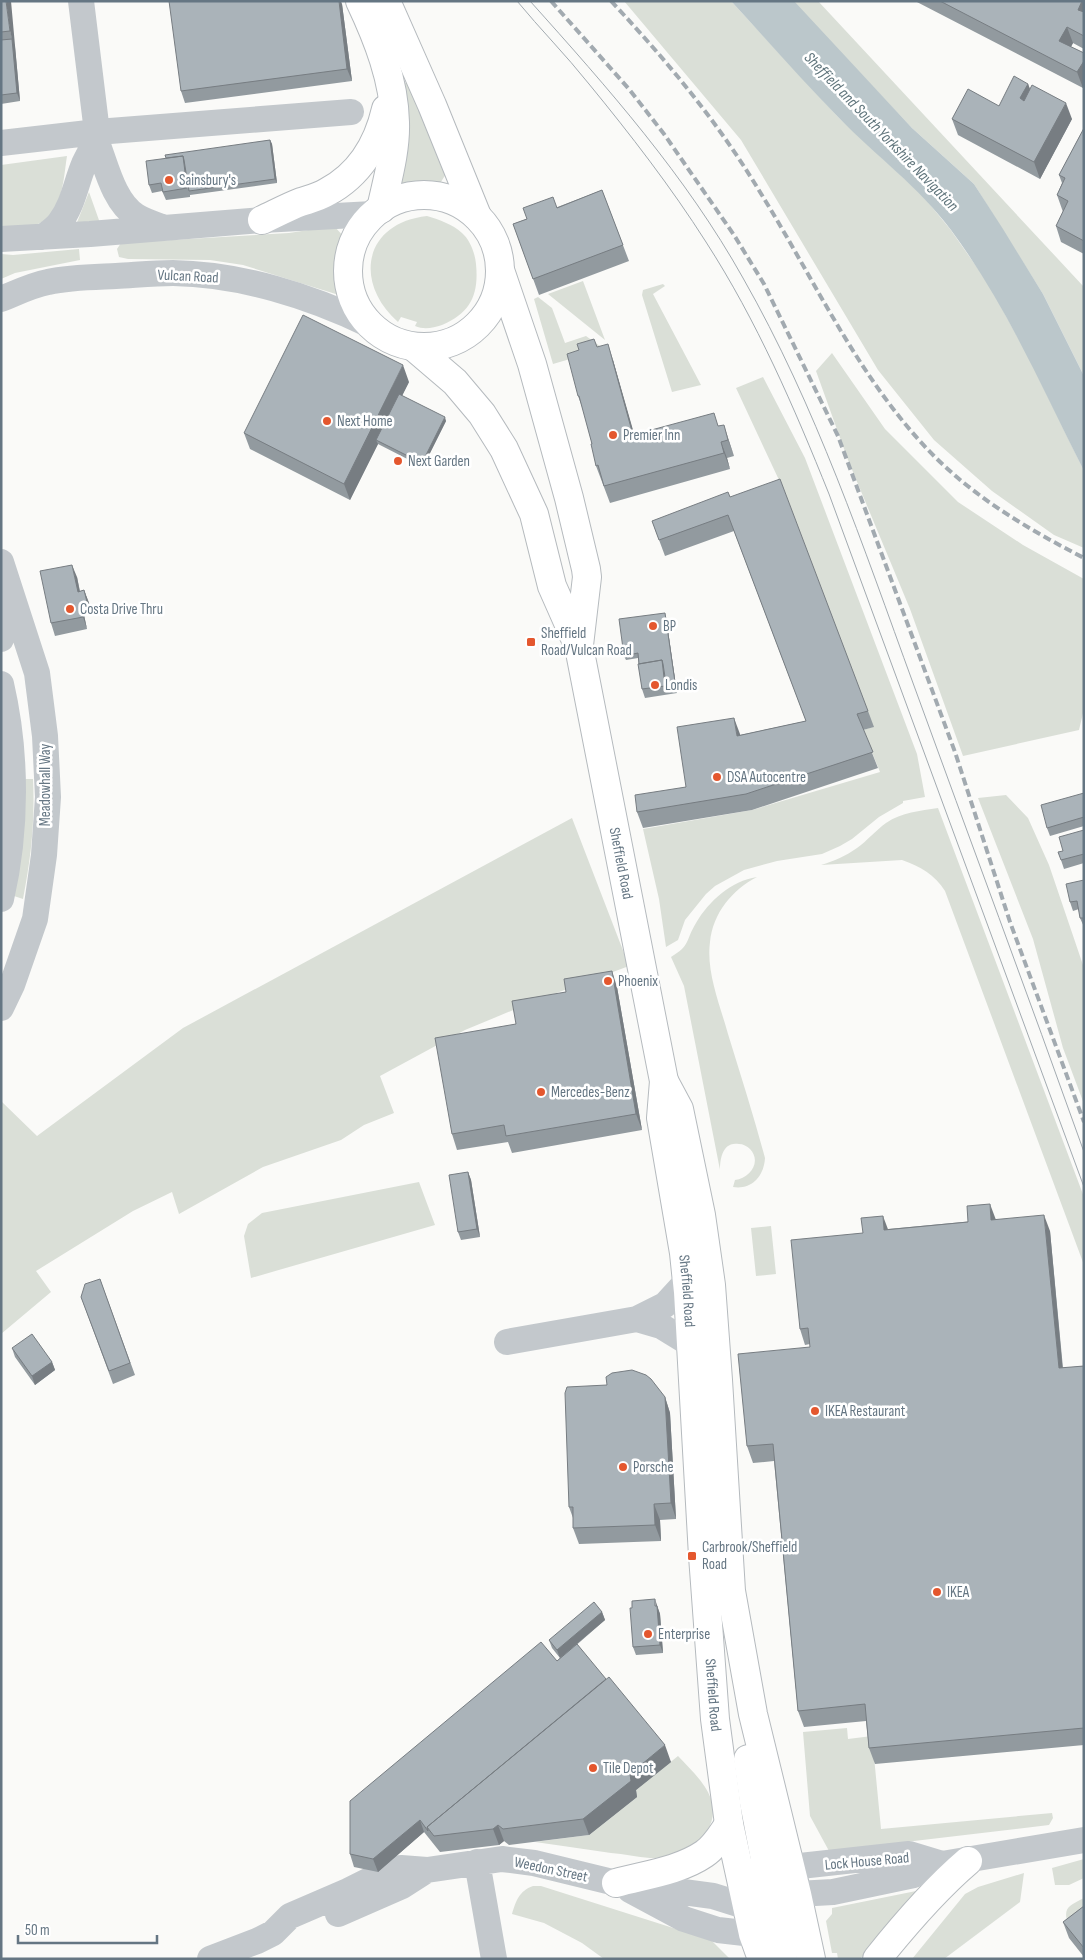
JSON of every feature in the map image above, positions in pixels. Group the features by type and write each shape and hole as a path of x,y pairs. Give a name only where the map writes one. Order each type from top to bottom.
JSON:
{"main road":[{"path":"360,1 376,39 391,88 395,122 393,150 377,212"},
{"path":"386,1 432,105 477,216 495,241 501,271 532,364 569,498 586,569 587,577 579,646"},
{"path":"262,220 327,192 361,165 379,133 391,88"},
{"path":"477,216 451,200 427,195 412,196 398,200 377,212 356,238 350,252 348,284 360,313 370,326 390,340 414,348 455,382 482,414 504,449 534,514 552,586 579,646"},
{"path":"414,348 441,346 454,342 476,328 492,308 500,284 501,271"},
{"name":"Sheffield Road","path":"579,646 664,1081 679,1109 701,1215 711,1285 731,1591 753,1714 770,1907"},
{"name":"Sheffield Road","path":"664,1081 660,1118 687,1281 703,1556 715,1719 729,1824 739,1870 770,1907"},
{"path":"616,1883 665,1870 705,1853 718,1840 729,1824"},
{"path":"877,1959 944,1881 955,1862"},
{"path":"770,1907 809,1948"},
{"path":"770,1907 783,1959"}],"street":[{"path":"81,1 97,136 120,198 135,216 162,228"},
{"path":"1,142 97,136 351,112"},
{"path":"43,237 59,224 64,217 97,136"},
{"path":"1,239 377,212"},
{"name":"Vulcan Road","path":"1,299 48,282 85,277 172,273 212,276 250,283 298,296 346,314 370,326"},
{"path":"1,563 1,569"},
{"name":"Meadowhall Way","path":"1,563 37,673 43,717 48,797 44,855 35,919 12,985 1,1008"},
{"path":"1,595 4,626 1,639"},
{"path":"1,684 11,734 11,838 1,900"},
{"path":"7,708 40,690"},
{"path":"7,708 43,717"},
{"path":"507,1342 637,1319 665,1305 687,1281"},
{"path":"637,1319 661,1326 692,1345"},
{"name":"Lock House Road","path":"770,1907 914,1875 955,1862 1084,1840"},
{"name":"Weedon Street","path":"210,1959 264,1944 290,1916 401,1868 427,1870 502,1859 534,1863 616,1883 684,1919 718,1930 770,1907"},
{"path":"477,1862 494,1959"}],"shaded area":[{"path":"624,1 731,1 839,118 922,195 950,229 988,283 1029,358 1084,471 1084,548 1054,535 992,491 934,440 878,370 741,140"},
{"path":"792,1 818,1 1084,287 1084,376 1043,294 974,184 912,128"},
{"path":"407,82 446,174 437,188 423,185 401,187 403,170 402,84"},
{"path":"67,156 60,197 50,215 43,221 29,227 1,226 1,165"},
{"path":"89,192 100,223 76,225"},
{"path":"427,216 450,225 465,236 473,251 477,275 474,293 466,308 452,320 432,328 415,326 417,322 401,317 398,322 384,306 375,290 371,273 372,257 378,242 390,230 406,221"},
{"path":"334,226 346,239 340,267 342,296 243,265 210,260 128,259 119,257 117,249 121,243 289,233"},
{"path":"79,249 80,260 15,273 1,279 1,254 13,255"},
{"path":"583,281 605,340 548,294"},
{"path":"663,284 665,286 653,294 701,385 672,392 642,295 643,290"},
{"path":"538,297 552,308 565,343 586,336 604,349 553,364 534,299"},
{"path":"832,353 885,429 958,502 1023,545 1084,579 1084,709 1079,730 963,756 910,609 848,460 816,371"},
{"path":"763,377 805,458 917,754 925,797 903,801 903,803 879,817 852,839 822,854 777,861 744,870 715,886 685,920 678,940 666,947 659,899 643,829 752,810 880,772 863,730 873,727 786,495 736,388"},
{"path":"23,779 33,779 33,810 32,840 23,899 14,896"},
{"path":"1006,795 1028,818 1049,865 1084,968 1084,1104 1063,1048 1033,939 978,798"},
{"path":"938,808 1084,1197 1084,1265 945,891 937,880 926,872 902,860 821,865 853,851 882,826 898,816"},
{"path":"572,818 629,966 535,1001 465,1030 380,1076 394,1113 364,1125 341,1140 263,1167 179,1214 172,1192 133,1211 36,1271 51,1292 1,1334 1,1101 37,1136 183,1028"},
{"path":"757,877 748,882 725,904 715,921 709,953 714,988 765,1158 762,1171 756,1180 746,1186 733,1187 735,1180 750,1173 755,1159 748,1147 742,1144 729,1145 723,1152 720,1170 684,986 671,957 685,946 701,915 714,900 738,883"},
{"path":"419,1182 435,1225 251,1278 244,1236 248,1224 262,1213"},
{"path":"771,1226 776,1274 756,1276 751,1228"},
{"path":"847,1728 848,1739 872,1736 881,1829 1052,1813 1053,1818 1049,1825 829,1851 810,1816 803,1732"},
{"path":"678,1756 710,1795 713,1814 710,1826 704,1835 685,1850 662,1857 650,1858 535,1842 589,1835 637,1797 636,1790"},
{"path":"1084,1859 1084,1878 1069,1885 1055,1885 1052,1868"},
{"path":"1024,1873 1020,1902 944,1959 912,1959 965,1894 978,1887"},
{"path":"533,1886 541,1886 711,1940 730,1959 604,1959 582,1943 544,1923 512,1914 521,1894"},
{"path":"921,1890 860,1959 838,1959 837,1953 832,1953 826,1921 832,1914 832,1908"},
{"path":"1084,1898 1084,1927 1069,1927 1066,1916 1068,1908"}],"water":[{"name":"Sheffield and South Yorkshire Navigation","path":"731,1 794,1 912,128 974,184 1043,294 1084,376 1084,471 1006,317 971,258 939,214 825,104"}],"building":[{"path":"1,1 6,1 10,31 1,32"},
{"path":"169,1 339,1 347,69 181,91"},
{"path":"940,1 1082,1 1078,10 1084,12 1084,36 1067,27 1059,41 1084,53 1084,61 1077,72"},
{"path":"12,39 17,93 1,95 1,40"},
{"path":"1014,76 1028,84 1020,98 1024,101 1032,85 1066,103 1034,162 952,119 968,89 999,106"},
{"path":"1084,128 1084,241 1056,226 1068,201 1057,195 1065,178 1059,175"},
{"path":"270,140 275,179 189,191 183,156 166,158 165,155"},
{"name":"Sainsbury's","path":"183,156 187,188 163,192 161,183 149,185 146,161"},
{"path":"602,190 623,245 533,279 513,224 527,219 523,208 553,197 557,208"},
{"name":"Next Home","path":"303,315 403,365 344,484 244,433"},
{"name":"Premier Inn","path":"594,339 597,347 608,344 633,435 714,413 718,426 724,425 728,440 721,442 724,453 604,486 598,465 596,466 592,444 567,354 579,350 577,344"},
{"path":"399,394 445,417 422,463 376,440"},
{"path":"780,479 868,711 857,714 873,752 746,794 637,812 635,795 686,787 677,727 734,718 737,736 806,721 728,515 659,540 652,521 728,492 730,497"},
{"name":"Costa Drive Thru","path":"72,565 78,592 84,590 87,602 80,603 83,617 51,623 40,571"},
{"path":"665,613 676,689 667,690 662,660 639,664 638,653 624,656 619,619"},
{"path":"662,660 665,686 642,689 638,664"},
{"path":"1084,793 1084,817 1047,828 1041,805"},
{"path":"1084,830 1084,854 1061,860 1058,852 1063,851 1059,837"},
{"path":"1084,880 1084,918 1080,918 1077,901 1070,902 1066,884"},
{"name":"Mercedes-Benz","path":"612,971 636,1114 506,1136 504,1125 452,1134 435,1038 516,1024 512,1001 566,992 564,979"},
{"path":"468,1172 477,1229 458,1232 449,1175"},
{"name":"IKEA","path":"990,1204 991,1220 1044,1215 1059,1368 1084,1366 1084,1728 869,1748 865,1704 798,1711 773,1444 747,1446 738,1354 810,1347 808,1328 800,1329 791,1240 863,1233 861,1218 883,1216 884,1230 968,1222 967,1206"},
{"path":"100,1279 130,1363 109,1371 81,1297 85,1284"},
{"path":"32,1334 52,1362 32,1376 12,1348"},
{"name":"Porsche","path":"632,1370 651,1379 665,1397 671,1503 654,1504 655,1525 573,1528 573,1507 569,1507 565,1393 567,1387 607,1385 606,1377 612,1373"},
{"name":"Enterprise","path":"655,1599 660,1645 633,1647 630,1608 632,1608 632,1601"},
{"path":"594,1602 602,1612 557,1650 549,1640"},
{"path":"541,1642 557,1661 577,1644 606,1679 427,1827 428,1831 420,1820 373,1859 350,1854 350,1801"},
{"name":"Tile Depot","path":"609,1677 665,1745 630,1774 631,1781 583,1819 503,1829 498,1825 493,1829 434,1836 427,1827"},
{"path":"1084,1906 1084,1948 1063,1922"}],"tram line":[{"path":"517,1 604,103 679,201 742,302 774,365 829,494 1084,1187"},
{"path":"530,1 617,100 697,204 743,278 793,376 837,477 1084,1152"}],"railway":[{"path":"551,1 629,89 664,134 734,235 764,284 838,436 955,752 1010,922 1084,1122"},
{"path":"611,1 672,69 727,141 760,192 861,363 907,427 934,456 968,487 1024,525 1084,558"}],"place":[{"name":"Sainsbury's","path":"169,180"},
{"name":"Next Home","path":"327,421"},
{"name":"Premier Inn","path":"613,435"},
{"name":"Next Garden","path":"398,461"},
{"name":"Costa Drive Thru","path":"70,609"},
{"name":"BP","path":"653,626"},
{"name":"Sheffield Road/Vulcan Road","path":"531,642"},
{"name":"Londis","path":"655,685"},
{"name":"DSA Autocentre","path":"717,777"},
{"name":"Phoenix","path":"608,981"},
{"name":"Mercedes-Benz","path":"541,1092"},
{"name":"IKEA Restaurant","path":"815,1411"},
{"name":"Porsche","path":"623,1467"},
{"name":"Carbrook/Sheffield Road","path":"692,1556"},
{"name":"IKEA","path":"937,1592"},
{"name":"Enterprise","path":"648,1634"},
{"name":"Tile Depot","path":"593,1768"}]}
